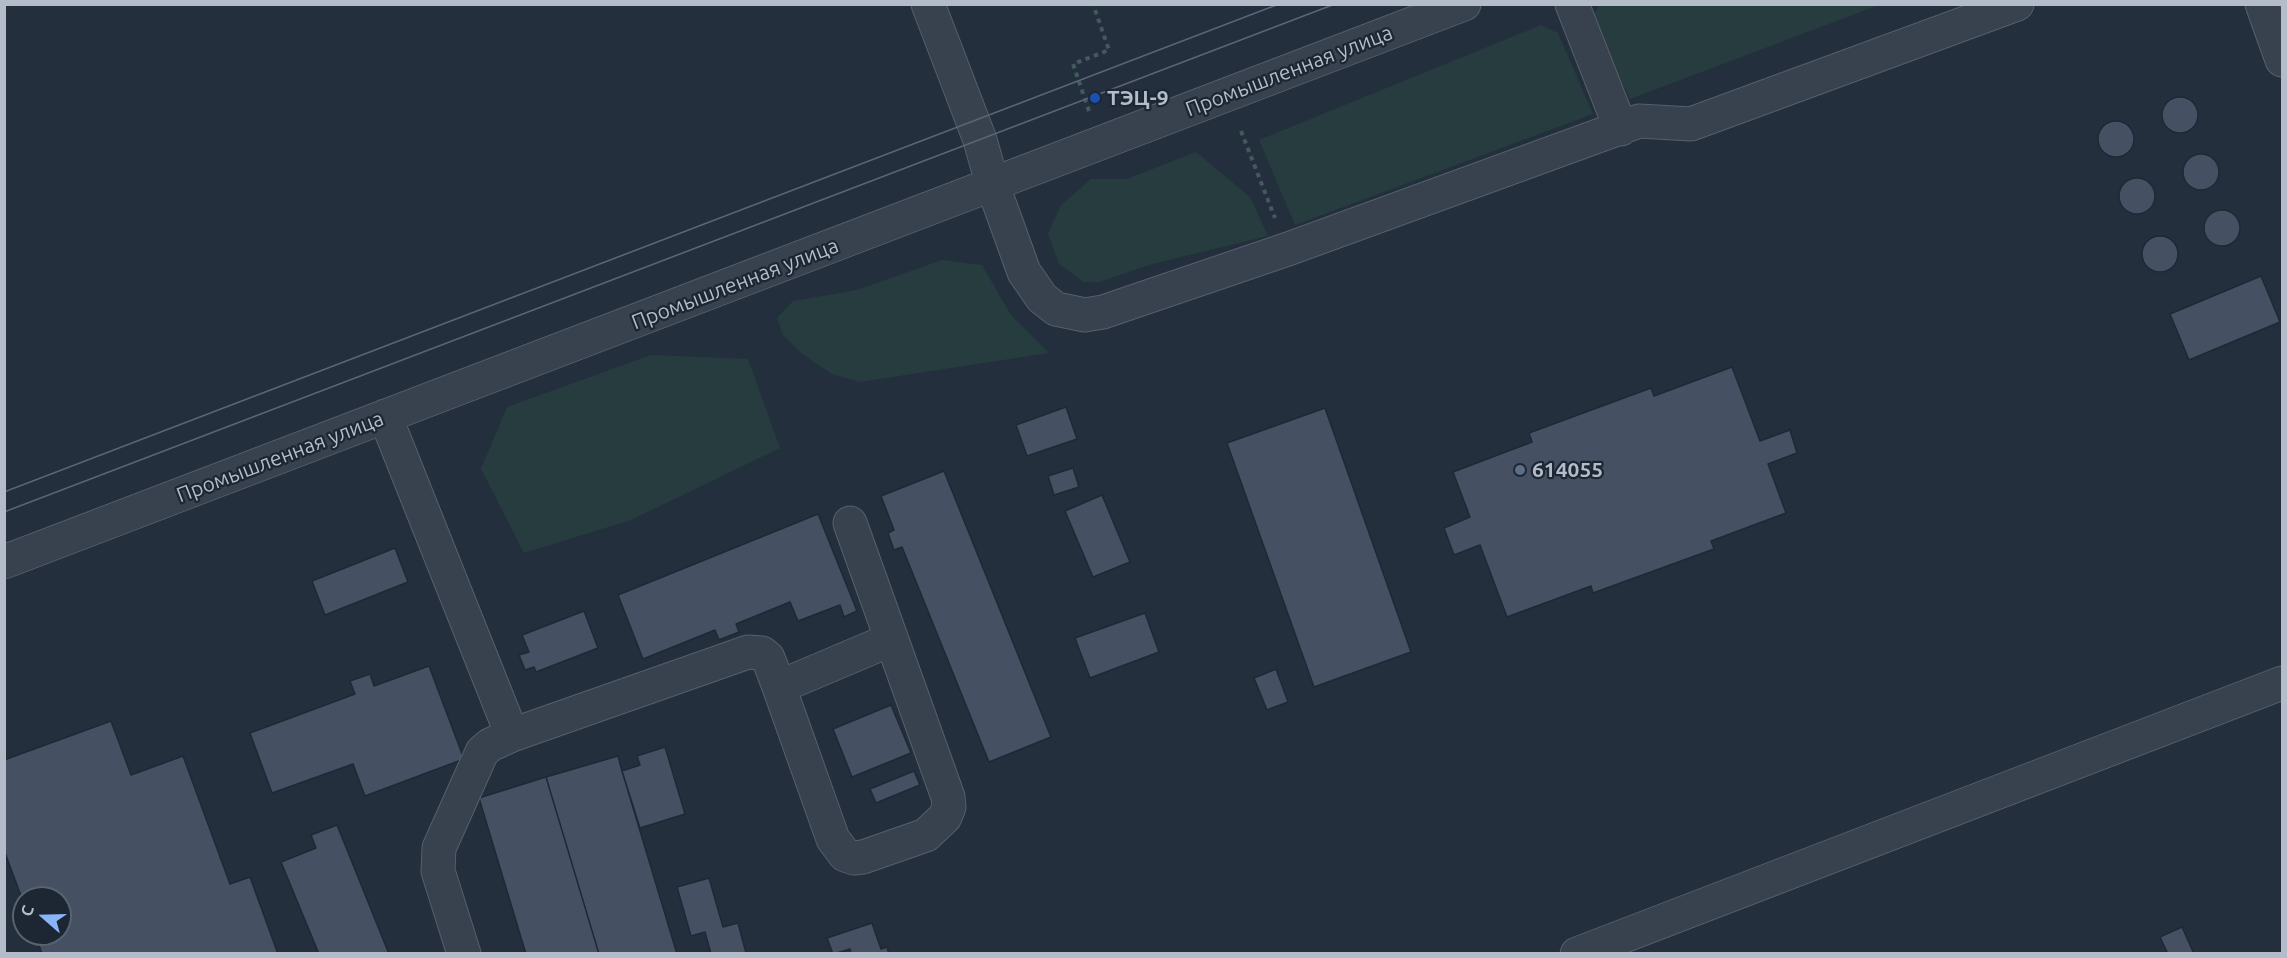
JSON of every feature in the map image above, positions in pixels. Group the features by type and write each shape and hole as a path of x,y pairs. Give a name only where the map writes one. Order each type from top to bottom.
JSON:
{"street":[{"path":"928,4 980,140 993,186 1027,279 1042,298 1056,309 1070,314 1085,315 1103,312 1288,249 1621,129 1650,120 1671,125 1691,124 2017,4"},
{"name":"Промышленная улица","path":"4,562 993,186 1464,4"},
{"path":"1572,4 1621,129"},
{"path":"2262,4 2283,60"},
{"path":"386,416 512,735"},
{"path":"464,954 438,871 439,848 482,752 497,741 512,735 755,651 768,658 838,849 845,855 863,857 926,835 945,817 949,807 948,797 850,523"},
{"path":"779,687 890,640"},
{"path":"1577,954 2283,683"}],"path":[{"path":"1092,117 1073,64 1109,50 1093,4"},
{"path":"1241,131 1288,249"}],"green space":[{"path":"1599,5 1879,5 1630,99 1591,22"},
{"path":"1541,25 1558,33 1593,114 1295,225 1259,140"},
{"path":"1196,152 1250,197 1268,236 1152,264 1099,282 1084,282 1059,264 1048,234 1061,205 1091,179 1127,179"},
{"path":"942,260 982,265 1011,315 1049,353 860,382 832,374 801,353 783,335 777,318 793,301 857,290"},
{"path":"651,355 748,359 780,448 631,520 524,553 481,469 507,407"}],"building":[{"path":"2180,97 2192,103 2198,115 2192,127 2180,133 2168,127 2162,115 2168,103"},
{"path":"2116,121 2128,127 2134,139 2128,151 2116,157 2104,151 2098,139 2104,127"},
{"path":"2201,154 2213,160 2219,172 2213,184 2201,190 2189,184 2183,172 2189,160"},
{"path":"2137,178 2149,184 2155,196 2149,208 2137,214 2125,208 2119,196 2125,184"},
{"path":"2222,210 2234,216 2240,228 2234,240 2222,246 2210,240 2204,228 2210,216"},
{"path":"2160,236 2172,242 2178,254 2172,266 2160,272 2148,266 2142,254 2148,242"},
{"path":"2261,276 2280,322 2189,360 2170,314"},
{"path":"1732,367 1760,441 1790,430 1797,453 1768,464 1786,513 1711,541 1714,549 1593,593 1591,586 1507,617 1480,545 1454,555 1444,528 1470,517 1453,472 1532,442 1529,433 1651,388 1654,396"},
{"path":"1066,407 1077,439 1027,456 1016,425"},
{"path":"1325,408 1411,652 1314,687 1227,443"},
{"path":"1073,468 1079,487 1054,495 1048,476"},
{"path":"944,471 1051,737 989,762 902,547 894,550 888,533 894,530 881,496"},
{"path":"1102,495 1130,562 1093,577 1065,511"},
{"path":"818,514 857,611 844,617 840,605 798,621 790,602 736,624 739,632 719,640 715,630 643,659 618,595"},
{"path":"395,548 408,582 325,615 312,581"},
{"path":"584,611 598,648 536,672 534,667 525,670 519,655 529,652 522,635"},
{"path":"1145,613 1159,652 1090,678 1075,638"},
{"path":"429,666 464,759 365,796 353,764 272,793 250,733 355,694 350,681 370,674 374,686"},
{"path":"1276,669 1288,702 1267,710 1254,678"},
{"path":"891,705 911,753 852,777 833,729"},
{"path":"111,721 131,775 183,756 230,884 250,877 278,954 42,954 39,946 72,946 72,886 17,886 4,850 4,760"},
{"path":"665,747 685,814 640,828 622,771 640,765 637,756"},
{"path":"618,756 677,954 599,954 546,777"},
{"path":"914,771 920,785 876,803 870,789"},
{"path":"546,777 599,954 526,954 479,798"},
{"path":"337,825 389,954 319,954 281,862 316,848 311,835"},
{"path":"709,878 723,927 738,923 746,953 711,954 705,932 691,936 677,887"},
{"path":"872,923 881,949 887,947 889,954 851,954 850,949 833,954 827,938"},
{"path":"2182,927 2194,954 2168,954 2160,937"}],"tram line":[{"path":"4,492 1279,4"},
{"path":"4,512 1335,4"}],"place":[{"name":"ТЭЦ-9","path":"1095,98"},
{"name":"614055","path":"1520,470"}]}
